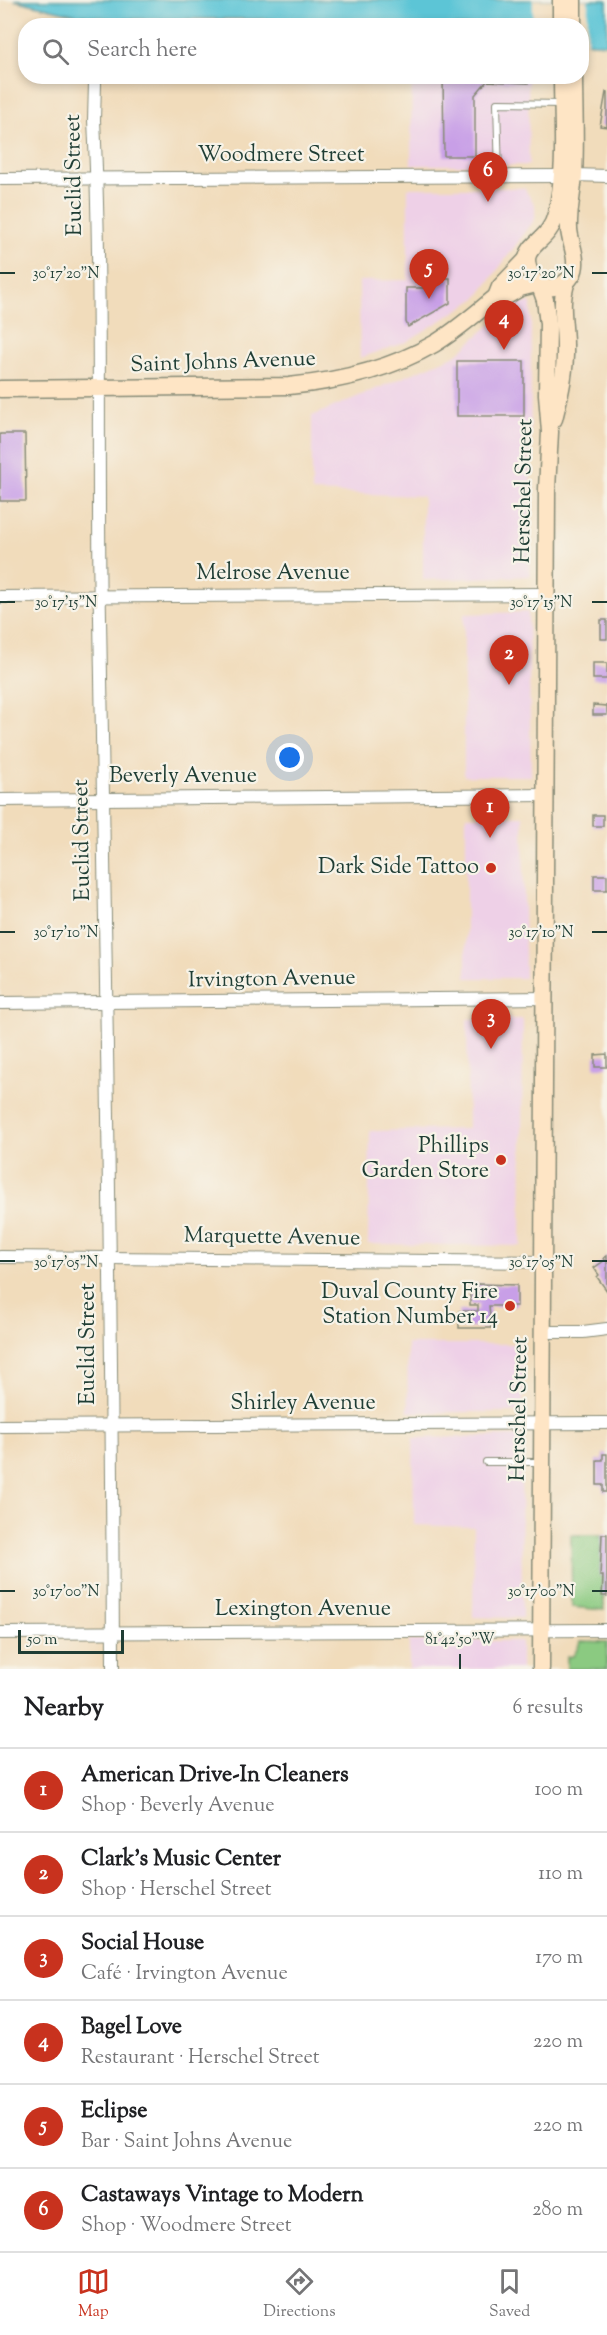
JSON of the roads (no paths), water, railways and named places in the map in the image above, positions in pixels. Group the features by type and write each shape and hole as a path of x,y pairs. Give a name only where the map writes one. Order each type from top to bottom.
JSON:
{"main road":[{"path":"561,0 561,18"},
{"path":"573,0 573,18"},
{"path":"550,432 560,396 566,348 562,298 575,265 571,247 562,84"},
{"path":"542,240 556,215 568,176 574,84"},
{"path":"525,260 532,246 542,240 551,238 562,240 571,247"},
{"name":"Saint Johns Avenue","path":"0,389 289,386 328,382 373,371 411,357 436,343 496,297 500,286 525,260"},
{"name":"Herschel Street","path":"525,260 528,271 545,300 548,324 547,394 550,432 546,594 541,1669"},
{"path":"538,285 559,286 567,281"},
{"name":"Saint Johns Avenue","path":"496,297 503,298 520,288 538,285"}],"street":[{"name":"Euclid Street","path":"95,84 100,388 99,597 111,1257 110,1426 113,1669"},
{"name":"Woodmere Street","path":"0,179 607,176"},
{"name":"Melrose Avenue","path":"0,597 546,594"},
{"name":"Beverly Avenue","path":"0,800 546,795"},
{"name":"Irvington Avenue","path":"0,1003 545,998"},
{"name":"Marquette Avenue","path":"0,1257 543,1262"},
{"path":"543,1332 607,1329"},
{"name":"Shirley Avenue","path":"0,1426 607,1423"},
{"name":"Lexington Avenue","path":"0,1633 607,1629"}],"lane":[{"path":"499,176 497,103 562,104"},
{"path":"486,1462 541,1462"}],"water":[{"path":"14,0 607,0 607,44 589,43 589,18 107,18 72,14"}],"place":[{"name":"Castaways Vintage to Modern","path":"488,202"},
{"name":"Eclipse","path":"429,299"},
{"name":"Bagel Love","path":"504,350"},
{"name":"Clark's Music Center","path":"509,685"},
{"name":"American Drive-In Cleaners","path":"490,838"},
{"name":"Dark Side Tattoo","path":"491,868"},
{"name":"Social House","path":"491,1049"},
{"name":"Phillips Garden Store","path":"501,1160"},
{"name":"Duval County Fire Station Number 14","path":"510,1306"}]}
